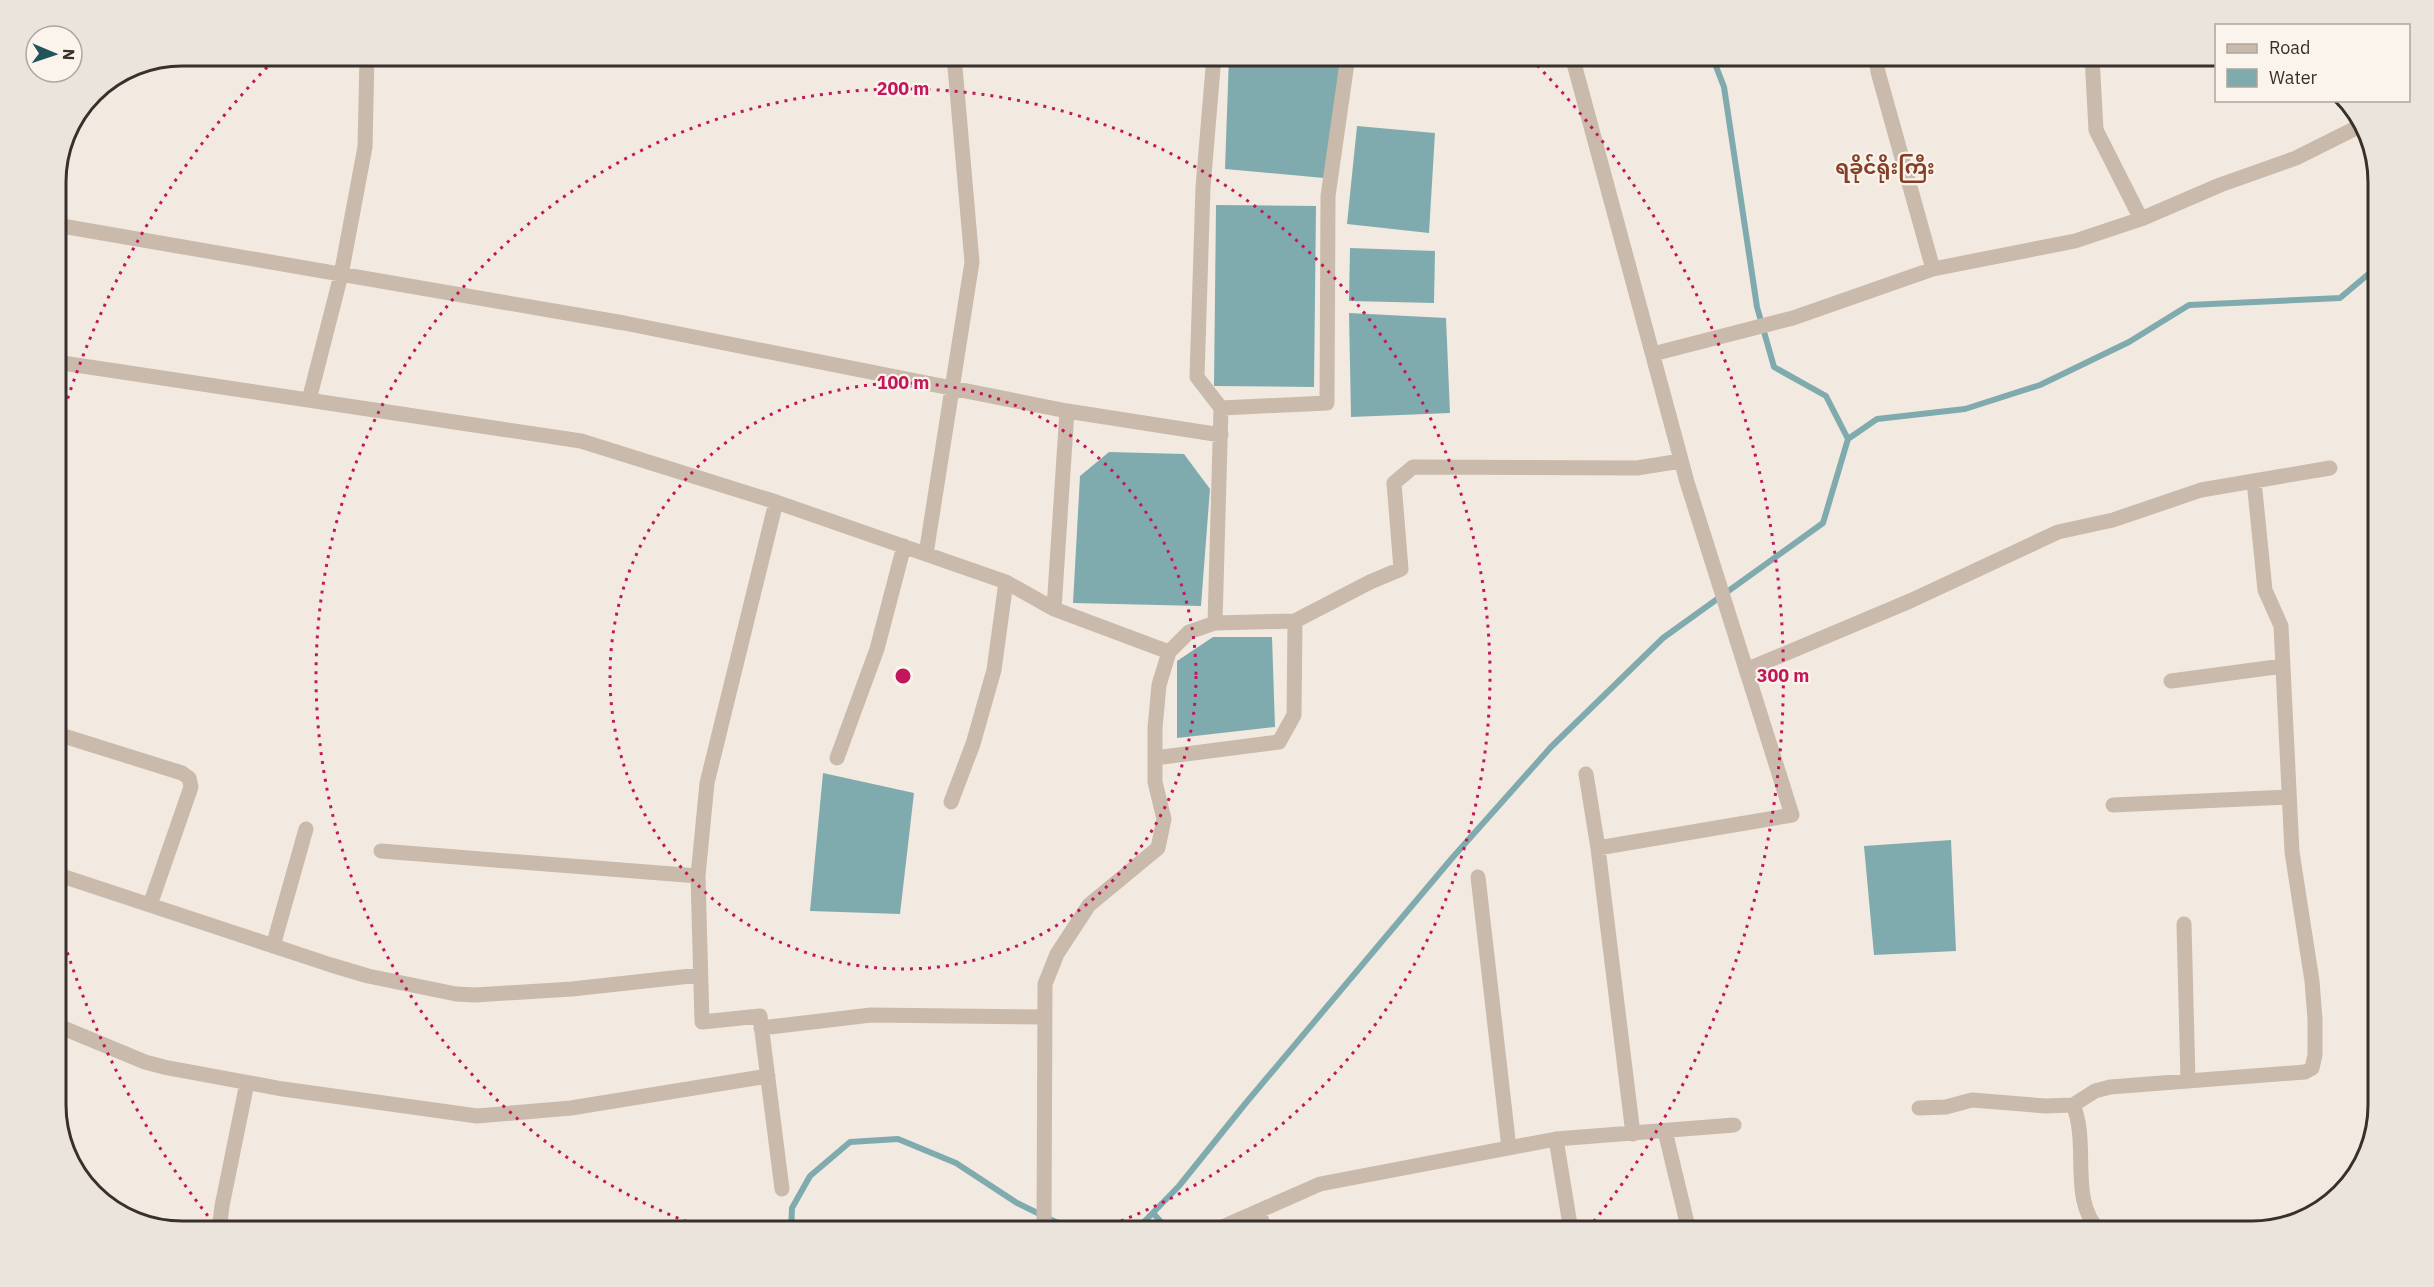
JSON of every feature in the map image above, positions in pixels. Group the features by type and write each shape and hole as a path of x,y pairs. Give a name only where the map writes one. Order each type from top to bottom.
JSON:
{"street":[{"path":"309,400 341,274 365,147 367,66"},
{"path":"926,554 972,262 955,66"},
{"path":"1213,66 1203,187 1197,377 1221,408 1215,623"},
{"path":"1221,408 1327,403 1328,196 1347,66"},
{"path":"1575,66 1681,460 1792,815 1598,848"},
{"path":"1878,66 1933,269"},
{"path":"2093,66 2096,130 2141,219"},
{"path":"1653,354 1793,318 1933,269 2075,241 2141,219 2220,185 2296,158 2355,128"},
{"path":"66,227 624,323 1067,411 1221,435"},
{"path":"66,364 581,441 776,502 1006,582 1054,609 1169,652"},
{"path":"1054,609 1067,411"},
{"path":"1044,1221 1045,984 1057,954 1089,905 1158,848 1164,819 1155,782 1159,685 1169,652 1189,632 1215,623 1295,621 1370,582 1401,569 1394,483 1413,467 1637,468 1681,460"},
{"path":"1746,670 1910,601 2058,532 2113,520 2201,490 2330,468"},
{"path":"1919,1108 1946,1107 1972,1100 2045,1106 2073,1105 2095,1091 2110,1087 2305,1072 2312,1068 2315,1019 2313,991 2292,852 2281,626 2265,590 2254,481"},
{"path":"776,502 707,783 698,876 702,1022 760,1016 782,1189"},
{"path":"837,758 877,649 904,546"},
{"path":"951,802 973,744 994,670 1006,582"},
{"path":"1155,758 1279,742 1294,715 1295,621"},
{"path":"2171,681 2283,666"},
{"path":"67,737 182,773 189,778 191,787 150,904"},
{"path":"1586,774 1598,848 1633,1134"},
{"path":"2113,805 2288,797"},
{"path":"273,946 306,829"},
{"path":"381,851 698,876"},
{"path":"66,877 368,976 456,994 561,990 700,975"},
{"path":"1478,877 1509,1148"},
{"path":"2184,924 2188,1080"},
{"path":"761,1028 871,1015 1045,1017"},
{"path":"66,1029 145,1062 247,1083 477,1116 571,1108 768,1076"},
{"path":"220,1221 247,1083"},
{"path":"2073,1105 2080,1131 2083,1200 2092,1221"},
{"path":"1238,1221 1320,1184 1556,1139 1734,1125"},
{"path":"1665,1131 1686,1221"},
{"path":"1556,1139 1569,1221"},
{"path":"1259,1212 1262,1221"}],"water":[{"path":"1229,66 1341,66 1324,178 1225,169"},
{"path":"1357,126 1435,133 1429,233 1347,224"},
{"path":"1216,205 1316,206 1314,387 1214,386"},
{"path":"1350,248 1435,251 1434,303 1349,301"},
{"path":"1349,313 1446,318 1450,413 1351,417"},
{"path":"1109,452 1184,454 1210,489 1201,606 1073,603 1080,476"},
{"path":"1213,637 1272,637 1275,727 1177,738 1177,661"},
{"path":"823,773 914,793 900,914 810,911"},
{"path":"1951,840 1956,951 1874,955 1864,846"}],"waterway":[{"path":"1716,66 1724,87 1757,307 1774,367 1826,396 1848,439"},
{"path":"1145,1221 1179,1186 1453,857 1551,747 1663,638 1823,523 1848,439 1877,419 1965,409 2040,385 2129,342 2189,305 2340,298 2368,274"},
{"path":"791,1221 792,1208 810,1176 850,1142 898,1139 956,1163 1017,1203 1054,1221"},
{"path":"1153,1213 1160,1221"}],"district":[{"name":"ရခိုင်ရိုးကြီး","path":"1885,167"}]}
